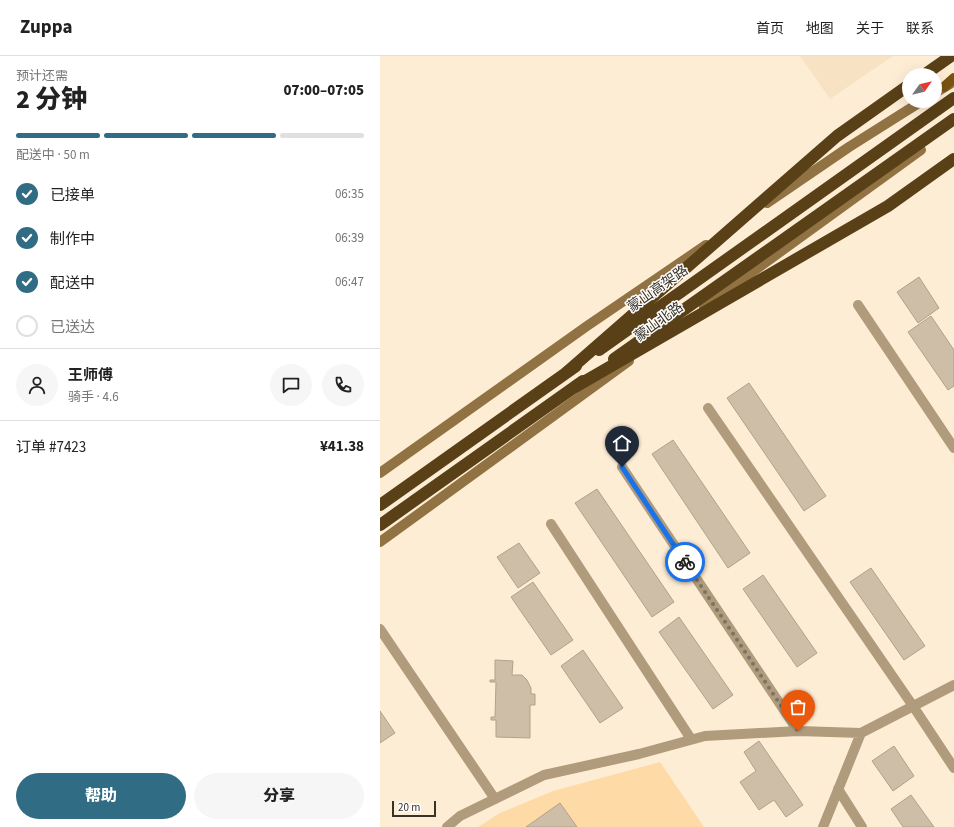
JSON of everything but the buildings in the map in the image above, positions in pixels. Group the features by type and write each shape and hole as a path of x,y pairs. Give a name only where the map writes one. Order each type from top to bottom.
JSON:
{"highway":[{"path":"934,68 951,56"},
{"path":"567,372 837,136 902,90"},
{"name":"蒙山高架路","path":"380,505 954,98"},
{"path":"380,525 954,119"},
{"path":"575,387 888,206 954,159"}],"main road":[{"path":"944,87 954,78"},
{"path":"944,87 954,81"},
{"path":"380,473 594,321 849,147 911,108"},
{"name":"蒙山北路","path":"380,542 954,126"}],"street":[{"path":"858,305 954,448"},
{"path":"708,408 954,768"},
{"path":"622,467 798,731"},
{"path":"551,524 692,740"},
{"path":"380,629 495,799"},
{"path":"447,827 460,816 544,775 639,754 705,736 798,731 861,733 954,685"},
{"path":"823,827 861,733"},
{"path":"838,789 862,827"}],"shaded area":[{"path":"800,56 893,56 830,99"},
{"path":"660,762 704,827 478,827 500,813 553,791"}],"way so far":[{"path":"685,562 798,731"}],"route":[{"path":"622,467 685,562"}]}
